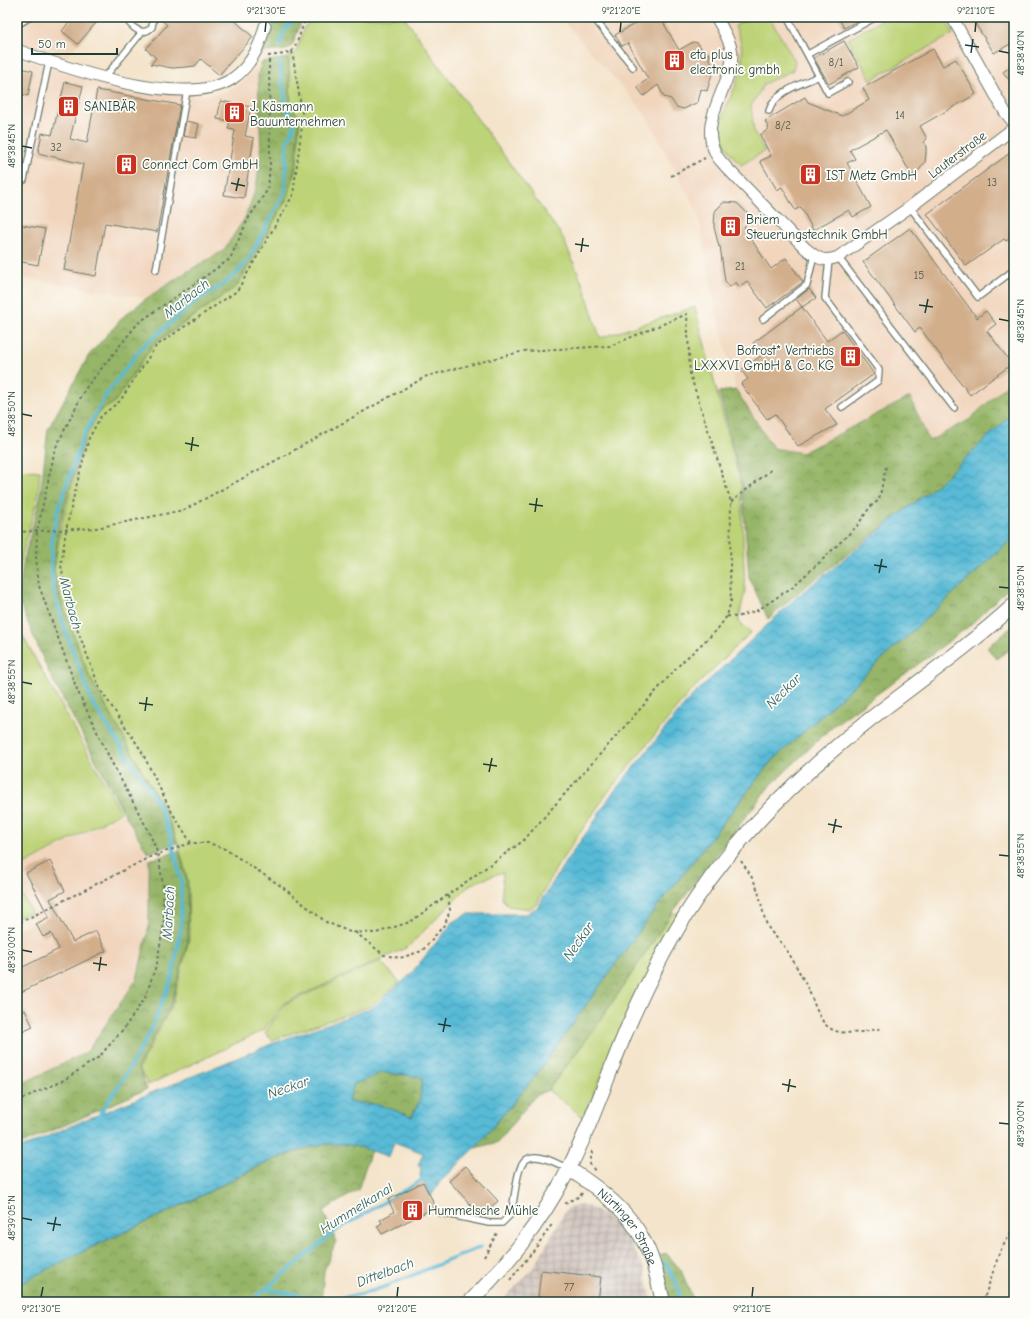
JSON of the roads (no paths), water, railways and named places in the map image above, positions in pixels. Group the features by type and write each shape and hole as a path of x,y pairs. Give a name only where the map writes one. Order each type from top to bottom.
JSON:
{"street":[{"path":"716,17 732,49 732,59 730,70 712,120 710,134 715,153 726,167 814,255 822,259 834,259"},
{"path":"952,17 1005,112 1014,123"},
{"path":"17,50 49,62 105,78 163,89 187,90 217,85 232,79 253,57 261,42 265,26"},
{"name":"Lauterstraße","path":"834,259 910,207 1014,128"},
{"path":"470,1302 505,1265 526,1239 569,1169 646,986 685,916 718,868 763,815 818,762 867,722 964,648 1014,605"},
{"name":"Nürtinger Straße","path":"569,1169 610,1200 632,1222 642,1237 648,1250 662,1302"}],"lane":[{"path":"17,26 30,17"},
{"path":"126,17 127,21 142,32"},
{"path":"105,78 142,32 147,31 152,27 153,21 150,17"},
{"path":"787,17 828,93 848,82"},
{"path":"808,54 876,17"},
{"path":"595,18 633,66"},
{"path":"24,180 49,62"},
{"path":"769,111 771,103 780,94 819,76"},
{"path":"156,270 187,90"},
{"path":"910,207 978,297 1014,270"},
{"path":"763,319 806,285 814,255"},
{"path":"834,259 825,298 879,370 878,381 842,406"},
{"path":"834,259 954,408"},
{"path":"441,1213 489,1223 502,1223 510,1215 519,1170 524,1160 542,1157 552,1160 569,1169"}],"water":[{"name":"Neckar","path":"1014,412 1014,537 769,764 650,916 533,1079 475,1148 440,1182 431,1196 420,1177 421,1167 418,1166 423,1153 394,1142 389,1157 344,1144 325,1144 315,1146 298,1150 250,1170 188,1202 59,1263 17,1286 17,1150 80,1122 274,1043 372,1008 409,976 454,921 468,914 526,914 538,907 564,864 611,795 691,697 798,596 938,484","holes":["380,1072 422,1077 420,1100 412,1117 381,1105 348,1102 354,1084 373,1077"]}],"waterway":[{"name":"Marbach","path":"280,45 284,31 296,17"},
{"name":"Marbach","path":"97,1118 125,1076 151,1030 172,978 181,927 181,880 170,834 156,800 92,702 65,630 53,589 51,562 52,537 57,513 83,437 106,395 142,347 196,301 221,286 236,274 248,260 285,192 287,142 293,130 294,123 287,109 279,62"},
{"name":"Hummelkanal","path":"250,1302 335,1231 422,1180"},
{"name":"Dittelbach","path":"267,1289 327,1301 365,1293 384,1287 481,1247"},
{"name":"Dittelbach","path":"665,1262 677,1284 681,1302"}],"place":[{"name":"eta plus electronic gmbh","path":"675,61"},
{"name":"SANIBÄR","path":"69,106"},
{"name":"J. Käsmann Bauunternehmen","path":"234,113"},
{"name":"Connect Com GmbH","path":"126,164"},
{"name":"IST Metz GmbH","path":"811,175"},
{"name":"Briem Steuerungstechnik GmbH","path":"730,226"},
{"name":"Bofrost* Vertriebs LXXXVI GmbH & Co. KG","path":"850,357"},
{"name":"Hummelsche Mühle","path":"412,1210"}]}
